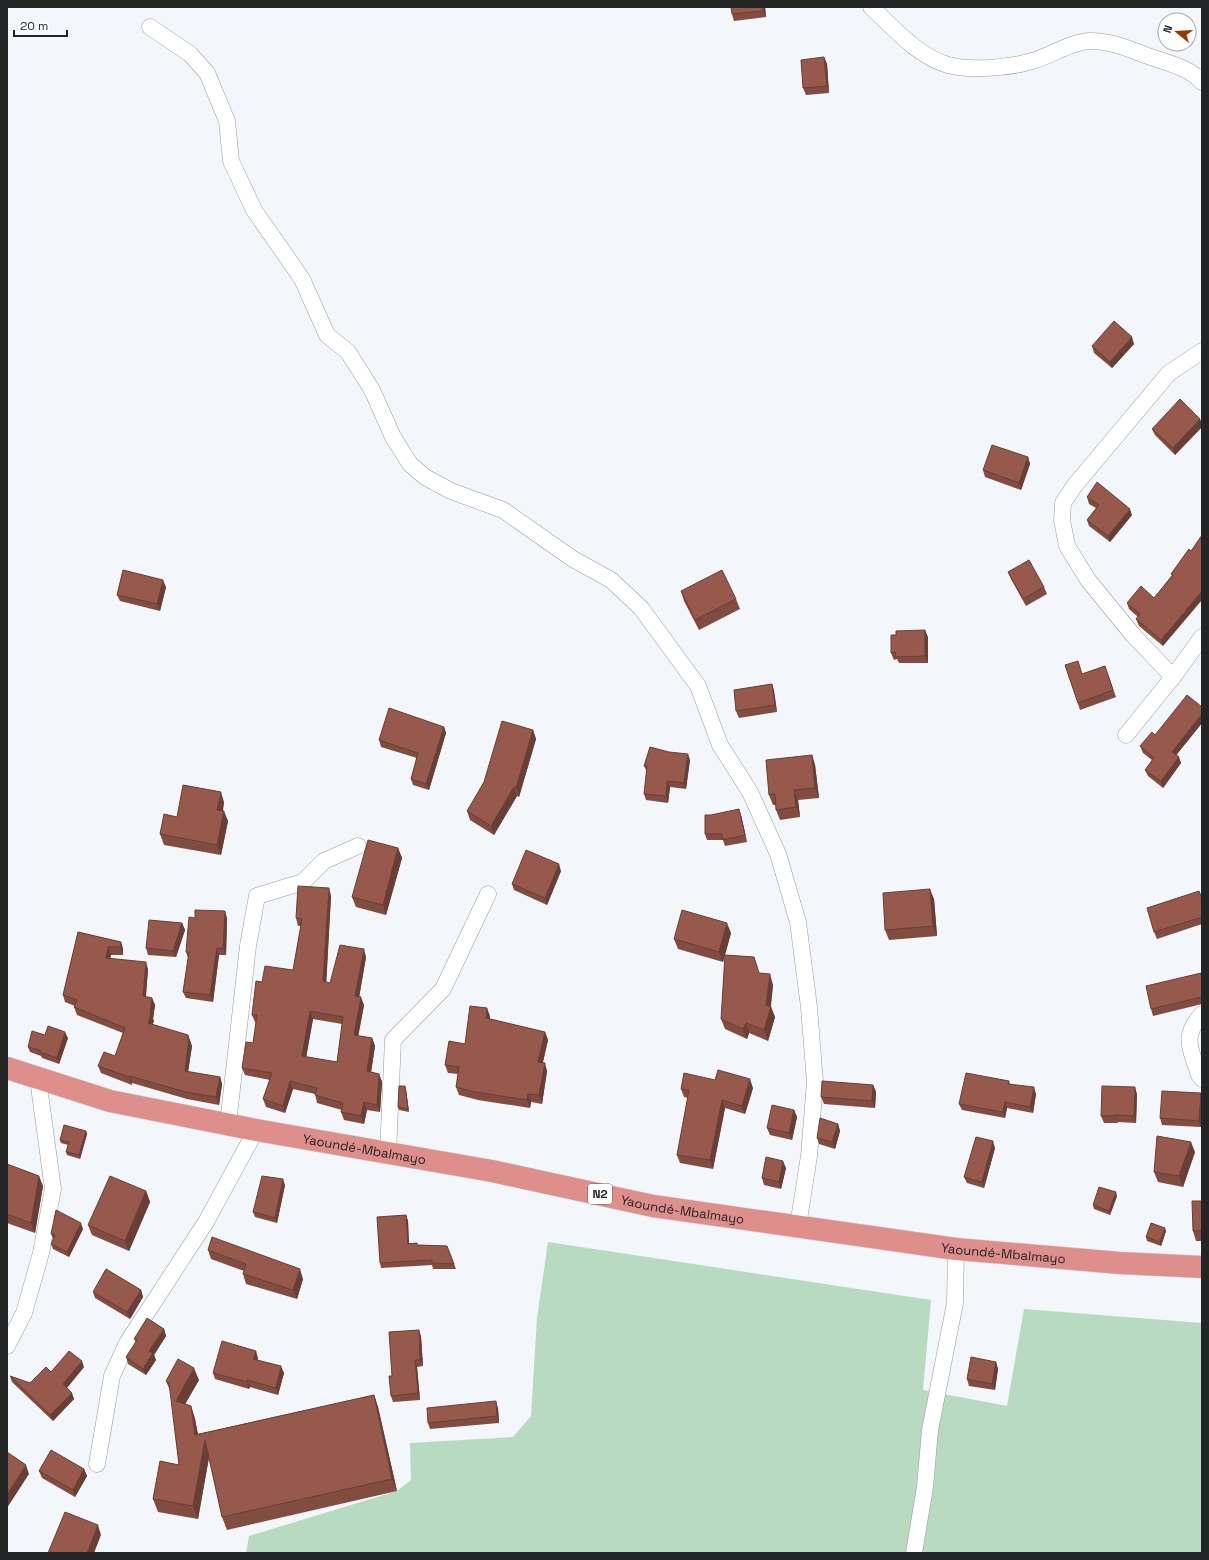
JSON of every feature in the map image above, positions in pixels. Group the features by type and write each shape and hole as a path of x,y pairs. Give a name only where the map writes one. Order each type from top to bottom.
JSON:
{"highway":[{"name":"Yaoundé-Mbalmayo","path":"7,1068 110,1101 256,1130 492,1171 653,1206 956,1249 1120,1263 1202,1267"}],"street":[{"path":"871,7 924,55 948,65 971,68 1008,66 1032,61 1076,44 1088,41 1105,42 1182,68 1202,82"},
{"path":"150,27 190,54 207,73 227,121 231,161 254,210 302,279 327,335 348,352 372,390 393,436 410,464 425,477 451,491 503,510 573,559 611,580 641,608 698,686 720,745 750,792 778,854 798,922 809,1007 815,1082 809,1156 798,1226"},
{"path":"1172,677 1133,635 1088,580 1068,546 1062,520 1063,503 1075,485 1169,374 1202,351"},
{"path":"1126,735 1202,637"},
{"path":"228,1124 248,946 257,896 303,882 324,861 358,846"},
{"path":"388,1153 393,1040 443,989 488,894"},
{"path":"1202,1014 1194,1023 1188,1040 1199,1075 1202,1079"},
{"path":"7,1346 24,1312 41,1253 53,1189 38,1079"},
{"path":"97,1464 112,1376 127,1343 206,1222 256,1130"},
{"path":"914,1553 926,1487 930,1430 955,1303 956,1249"}],"green space":[{"path":"548,1242 931,1300 923,1390 1007,1406 1024,1309 1202,1323 1202,1553 246,1553 249,1536 397,1491 411,1480 410,1443 513,1437 531,1416 537,1318"}],"building":[{"path":"731,7 763,7 763,11 732,14"},
{"path":"824,57 827,86 803,88 801,60"},
{"path":"1114,321 1132,337 1110,362 1092,346"},
{"path":"1180,399 1200,419 1173,448 1152,429"},
{"path":"992,445 1028,457 1019,483 983,470"},
{"path":"1097,482 1130,509 1108,536 1087,520 1099,505 1087,497"},
{"path":"1202,535 1202,591 1161,640 1136,619 1140,614 1127,603 1141,586 1154,598 1173,575 1171,574 1189,549 1191,551"},
{"path":"1029,560 1044,587 1023,599 1008,572"},
{"path":"123,570 163,580 157,604 117,595"},
{"path":"722,570 736,599 695,620 681,591"},
{"path":"925,630 925,656 896,657 895,652 891,653 891,635 896,635 896,631"},
{"path":"1078,661 1082,674 1105,666 1113,690 1078,703 1065,665"},
{"path":"772,684 775,705 736,711 734,690"},
{"path":"1187,695 1202,707 1202,714 1172,752 1179,757 1161,781 1145,770 1154,758 1140,746 1152,732 1155,735"},
{"path":"389,708 444,727 426,784 411,779 418,753 379,740"},
{"path":"502,721 533,730 516,788 514,787 491,826 467,811 484,782"},
{"path":"650,747 669,752 688,754 684,783 667,781 666,796 644,794 647,766 644,766"},
{"path":"812,755 815,788 794,790 796,807 776,810 775,794 769,795 766,760"},
{"path":"183,785 221,792 217,810 224,811 217,845 160,834 164,814 177,817"},
{"path":"739,809 745,835 723,840 722,834 705,834 705,815"},
{"path":"368,840 398,848 383,905 352,897"},
{"path":"526,850 559,864 545,898 512,884"},
{"path":"298,886 329,888 323,981 330,983 340,945 364,949 355,996 361,997 354,1035 372,1038 367,1071 379,1074 377,1105 364,1102 361,1116 341,1112 343,1103 315,1095 317,1088 290,1081 283,1106 263,1099 272,1073 242,1068 246,1042 253,1043 257,1015 252,1015 256,981 262,982 265,966 293,970 302,919 296,918","holes":["310,1011 343,1017 337,1062 302,1056"]},
{"path":"930,889 933,926 885,930 883,893"},
{"path":"1199,891 1202,899 1202,917 1154,932 1147,908"},
{"path":"195,910 225,911 223,949 217,948 210,995 183,992 189,952 186,952 189,917 195,918"},
{"path":"682,910 727,923 719,952 674,939"},
{"path":"149,920 182,923 173,951 146,948"},
{"path":"78,932 121,942 120,947 108,947 106,958 146,962 143,996 152,998 151,1014 148,1023 188,1035 189,1039 185,1071 220,1077 216,1097 185,1092 130,1076 129,1077 98,1066 104,1052 115,1056 125,1028 74,1007 77,1000 63,995"},
{"path":"725,955 754,957 759,973 770,974 766,1005 771,1007 764,1030 746,1023 743,1029 721,1019"},
{"path":"1201,973 1202,997 1151,1009 1146,986"},
{"path":"470,1006 487,1008 486,1018 545,1032 538,1062 545,1063 539,1095 528,1094 527,1100 475,1092 456,1087 459,1067 445,1065 449,1041 465,1044"},
{"path":"48,1026 65,1032 57,1058 40,1052 40,1050 28,1047 32,1031 45,1035"},
{"path":"718,1070 750,1079 742,1106 722,1100 710,1160 677,1155 689,1090 681,1089 684,1073 715,1080"},
{"path":"966,1073 1009,1081 1008,1084 1034,1087 1030,1107 1005,1102 1003,1112 959,1104"},
{"path":"822,1081 873,1085 872,1101 821,1097"},
{"path":"399,1086 405,1086 408,1109 398,1107"},
{"path":"1102,1086 1135,1087 1134,1116 1101,1116"},
{"path":"1162,1091 1201,1093 1199,1121 1160,1118"},
{"path":"772,1105 794,1110 789,1133 767,1128"},
{"path":"820,1118 838,1124 832,1142 817,1138"},
{"path":"64,1125 86,1131 79,1155 66,1152 69,1142 60,1140"},
{"path":"1157,1136 1191,1142 1179,1176 1154,1172"},
{"path":"976,1137 993,1141 982,1182 964,1177"},
{"path":"766,1157 783,1161 779,1182 762,1178"},
{"path":"7,1164 39,1176 31,1223 7,1214"},
{"path":"110,1176 146,1191 125,1241 88,1225"},
{"path":"262,1176 283,1179 275,1218 253,1212"},
{"path":"1099,1187 1116,1192 1109,1211 1093,1205"},
{"path":"1192,1201 1202,1201 1202,1231 1193,1231"},
{"path":"56,1210 81,1223 67,1252 51,1244 55,1235 51,1234"},
{"path":"406,1215 408,1244 417,1243 417,1245 447,1246 454,1264 432,1263 432,1260 380,1263 377,1217"},
{"path":"1151,1223 1165,1228 1160,1242 1146,1237"},
{"path":"212,1237 300,1269 293,1290 243,1274 246,1264 208,1250"},
{"path":"106,1269 141,1290 127,1312 93,1292"},
{"path":"147,1318 164,1329 149,1351 153,1353 143,1369 126,1357 137,1340 134,1339"},
{"path":"419,1330 420,1360 415,1360 418,1393 391,1396 389,1376 392,1376 389,1332"},
{"path":"222,1341 256,1351 253,1359 281,1366 276,1388 213,1373"},
{"path":"69,1351 82,1361 63,1384 72,1393 50,1415 10,1376 30,1383 46,1367 51,1372"},
{"path":"971,1357 996,1362 992,1384 967,1379"},
{"path":"178,1359 194,1368 176,1401 191,1406 195,1435 374,1395 392,1479 222,1517 205,1440 193,1506 153,1499 160,1461 179,1465 169,1383 166,1381"},
{"path":"496,1401 497,1416 428,1423 427,1408"},
{"path":"51,1450 84,1469 73,1490 39,1471"},
{"path":"7,1452 26,1465 7,1494"},
{"path":"65,1512 98,1525 87,1553 48,1553"}]}
